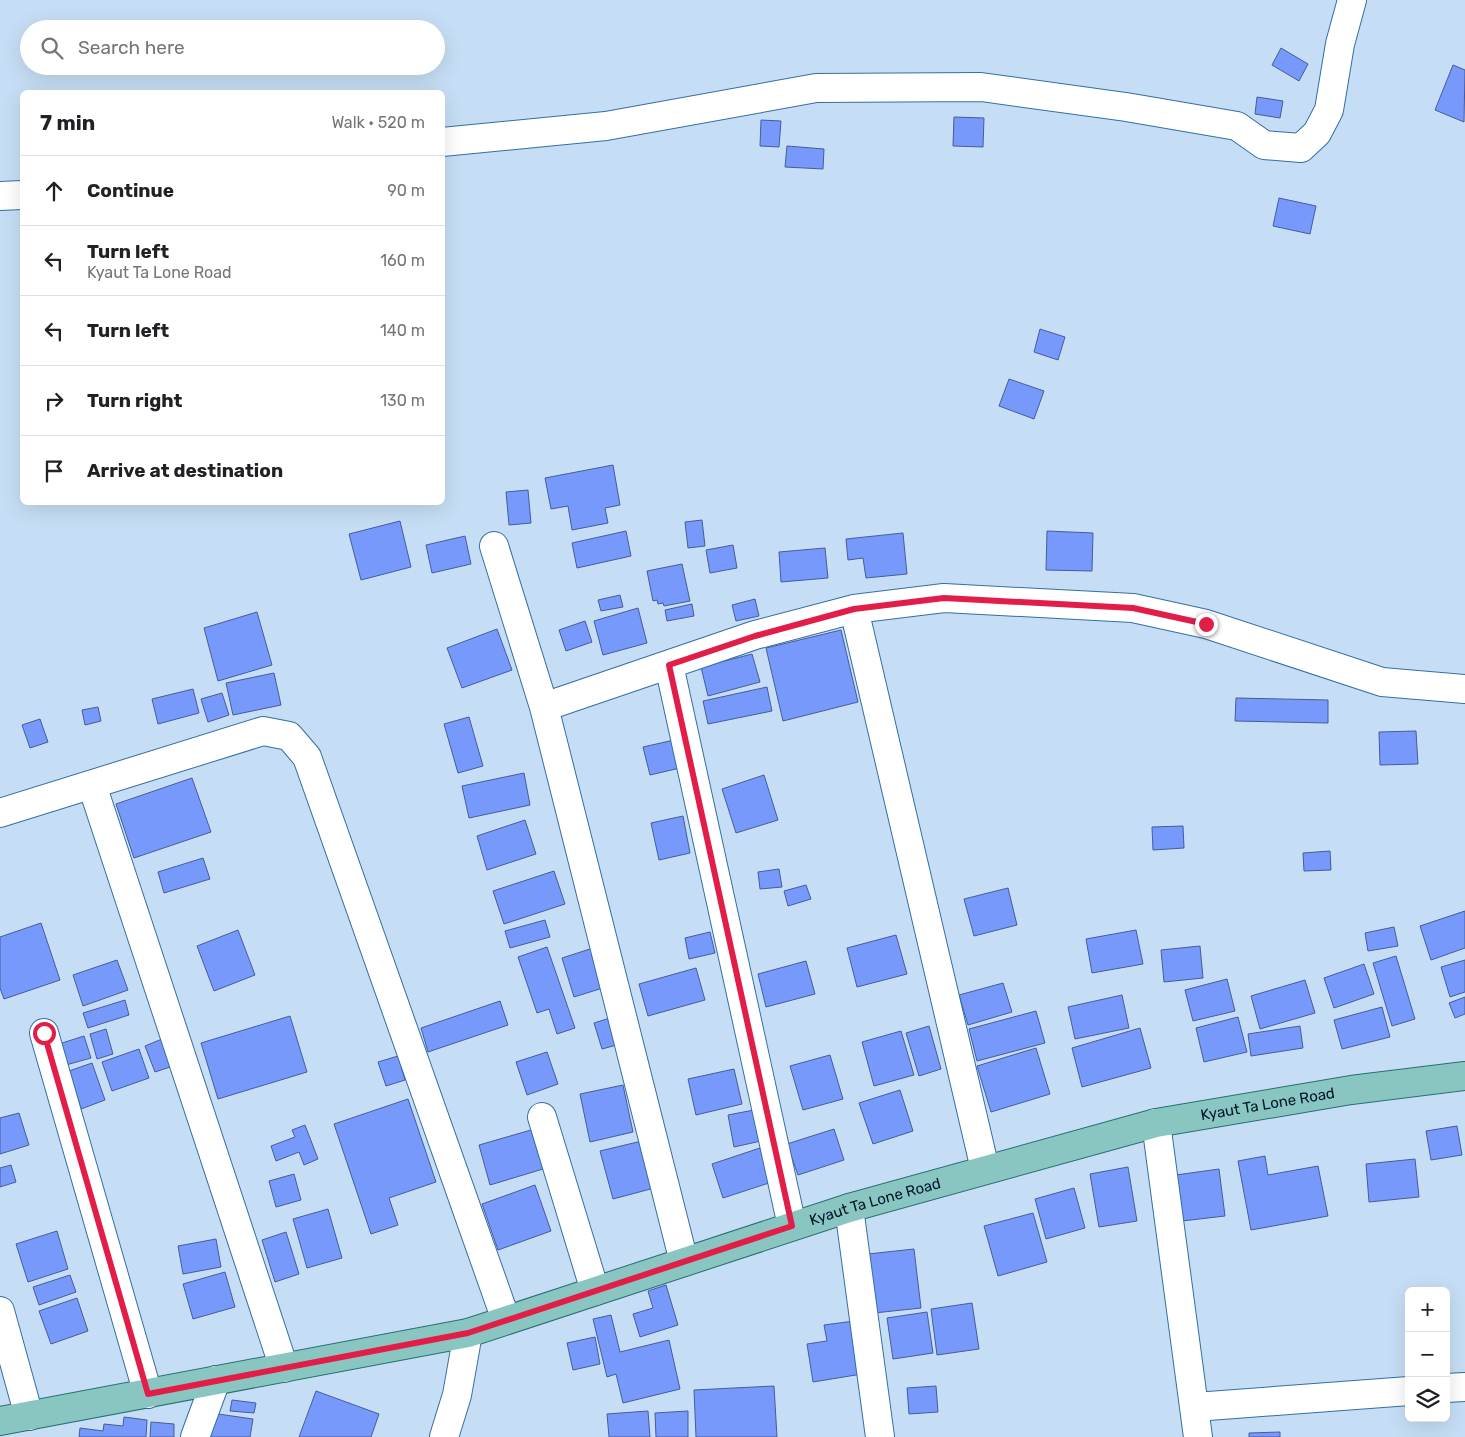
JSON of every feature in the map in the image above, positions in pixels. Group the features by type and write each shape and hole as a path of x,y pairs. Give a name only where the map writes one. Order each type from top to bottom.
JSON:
{"main road":[{"name":"Kyaut Ta Lone Road","path":"0,1421 468,1333 848,1208 1156,1123 1351,1090 1465,1076"}],"street":[{"path":"445,142 606,126 816,88 981,87 1126,107 1237,126 1264,145 1301,148 1317,132 1329,110 1340,44 1352,0"},
{"path":"0,196 20,195"},
{"path":"494,546 544,707 684,1262"},
{"path":"544,707 755,636 854,609 944,598 1133,608 1206,624 1382,682 1465,689"},
{"path":"854,609 985,1169"},
{"path":"669,665 792,1226"},
{"path":"0,813 263,731 289,736 306,757 506,1320"},
{"path":"92,785 284,1368"},
{"path":"44,1033 148,1394"},
{"path":"542,1117 595,1291"},
{"path":"1156,1123 1198,1437"},
{"path":"848,1208 880,1437"},
{"path":"0,1311 29,1416"},
{"path":"444,1437 457,1395 468,1333"},
{"path":"195,1437 216,1380"},
{"path":"1450,1388 1465,1387"},
{"path":"1195,1408 1405,1391"}],"building":[{"path":"1281,48 1308,64 1299,81 1272,65"},
{"path":"1453,65 1465,70 1464,122 1435,110"},
{"path":"1257,97 1283,101 1280,118 1255,114"},
{"path":"954,117 984,118 983,147 953,146"},
{"path":"761,120 781,121 779,147 760,146"},
{"path":"787,146 824,149 823,169 785,167"},
{"path":"1279,198 1316,206 1310,234 1273,226"},
{"path":"1040,329 1065,337 1058,360 1034,352"},
{"path":"1009,379 1044,391 1034,419 999,406"},
{"path":"613,465 620,505 605,508 608,523 572,530 568,506 551,509 545,478"},
{"path":"528,490 531,523 509,525 506,492"},
{"path":"702,520 705,546 688,548 685,522"},
{"path":"400,521 411,567 361,580 349,534"},
{"path":"626,531 631,556 577,568 572,543"},
{"path":"1047,531 1093,533 1092,571 1046,570"},
{"path":"903,533 907,574 866,578 863,558 848,560 846,539"},
{"path":"465,536 471,564 432,573 426,545"},
{"path":"733,545 737,568 710,573 706,550"},
{"path":"825,548 828,578 781,582 779,552"},
{"path":"682,564 690,601 664,606 663,603 658,604 657,600 653,601 647,571"},
{"path":"620,595 623,607 601,611 598,600"},
{"path":"755,599 759,616 736,621 732,605"},
{"path":"692,604 694,616 667,621 665,610"},
{"path":"638,608 647,643 603,655 594,621"},
{"path":"257,612 272,665 218,681 204,628"},
{"path":"585,621 592,642 566,651 559,630"},
{"path":"497,629 512,670 462,688 447,648"},
{"path":"841,630 858,702 783,721 766,648"},
{"path":"752,654 760,682 708,696 701,667"},
{"path":"274,673 281,705 233,715 226,683"},
{"path":"767,687 772,711 708,724 703,701"},
{"path":"193,689 199,713 158,724 152,699"},
{"path":"222,693 229,715 208,722 201,699"},
{"path":"1236,698 1328,700 1328,723 1235,721"},
{"path":"98,707 101,721 85,725 82,710"},
{"path":"469,717 483,766 458,773 444,724"},
{"path":"40,719 48,742 30,748 22,725"},
{"path":"1416,731 1418,764 1380,765 1379,732"},
{"path":"674,740 680,768 650,775 643,747"},
{"path":"524,773 530,805 469,818 462,786"},
{"path":"764,775 778,820 736,833 722,789"},
{"path":"192,778 211,832 134,858 116,804"},
{"path":"683,816 690,853 659,860 651,823"},
{"path":"525,820 536,854 487,870 477,836"},
{"path":"1183,826 1184,848 1153,850 1152,827"},
{"path":"1330,851 1331,870 1304,871 1303,853"},
{"path":"203,858 210,879 164,893 158,872"},
{"path":"779,869 782,887 760,889 758,872"},
{"path":"554,871 565,904 504,924 493,891"},
{"path":"806,885 811,899 788,906 784,891"},
{"path":"1008,888 1017,925 974,936 964,899"},
{"path":"1465,911 1465,948 1431,960 1420,926"},
{"path":"545,920 550,937 510,948 505,931"},
{"path":"41,923 60,980 4,999 0,988 0,937"},
{"path":"1394,927 1398,946 1368,951 1365,933"},
{"path":"238,930 255,975 214,991 197,946"},
{"path":"1136,930 1143,964 1092,973 1086,939"},
{"path":"710,932 715,953 689,959 685,938"},
{"path":"896,935 907,974 857,987 847,948"},
{"path":"1200,946 1203,978 1164,982 1161,950"},
{"path":"547,947 575,1028 557,1034 549,1009 537,1013 518,957"},
{"path":"593,948 606,987 574,997 562,958"},
{"path":"1396,956 1415,1019 1392,1026 1373,963"},
{"path":"117,960 128,990 83,1006 73,975"},
{"path":"1465,960 1465,992 1450,997 1441,967"},
{"path":"806,961 815,994 766,1007 758,974"},
{"path":"1364,964 1374,994 1334,1008 1324,978"},
{"path":"696,968 705,1000 648,1016 639,984"},
{"path":"1227,979 1235,1011 1193,1021 1185,990"},
{"path":"1305,980 1315,1013 1260,1029 1251,996"},
{"path":"1003,983 1012,1012 968,1025 959,995"},
{"path":"1122,995 1129,1028 1075,1039 1068,1007"},
{"path":"1465,997 1465,1014 1455,1018 1449,1003"},
{"path":"125,1000 129,1015 88,1028 83,1013"},
{"path":"500,1001 508,1025 428,1052 421,1028"},
{"path":"1382,1007 1390,1037 1342,1049 1334,1020"},
{"path":"1036,1011 1045,1043 977,1061 969,1029"},
{"path":"290,1016 307,1072 218,1099 201,1043"},
{"path":"616,1016 624,1043 602,1049 594,1023"},
{"path":"1238,1017 1247,1052 1204,1062 1196,1028"},
{"path":"929,1026 941,1069 919,1076 906,1033"},
{"path":"1300,1026 1303,1048 1251,1056 1248,1034"},
{"path":"1140,1028 1151,1068 1082,1087 1072,1048"},
{"path":"106,1029 113,1054 97,1059 90,1034"},
{"path":"901,1031 914,1075 874,1086 862,1042"},
{"path":"84,1036 91,1058 66,1065 59,1044"},
{"path":"162,1039 173,1066 155,1072 145,1046"},
{"path":"1036,1048 1050,1094 991,1112 977,1066"},
{"path":"139,1049 149,1078 112,1091 102,1062"},
{"path":"547,1052 558,1084 527,1095 516,1062"},
{"path":"830,1055 843,1099 803,1110 790,1066"},
{"path":"398,1056 405,1080 386,1086 378,1062"},
{"path":"92,1063 105,1100 81,1109 69,1071"},
{"path":"734,1069 742,1104 696,1115 688,1079"},
{"path":"623,1085 633,1132 590,1142 580,1094"},
{"path":"900,1090 913,1131 873,1144 859,1103"},
{"path":"408,1099 436,1182 389,1198 398,1225 371,1234 334,1124"},
{"path":"754,1110 761,1141 734,1147 728,1115"},
{"path":"19,1113 29,1145 0,1154 0,1118"},
{"path":"305,1125 318,1159 304,1165 299,1152 276,1161 271,1146 295,1137 292,1130"},
{"path":"1457,1126 1462,1155 1431,1160 1426,1131"},
{"path":"834,1129 844,1160 798,1175 787,1144"},
{"path":"531,1130 543,1169 490,1185 479,1145"},
{"path":"646,1140 658,1187 613,1199 600,1151"},
{"path":"760,1148 772,1182 723,1198 712,1164"},
{"path":"1265,1156 1268,1175 1318,1166 1328,1216 1251,1230 1238,1161"},
{"path":"1415,1159 1419,1197 1369,1202 1366,1164"},
{"path":"11,1165 16,1182 0,1187 0,1168"},
{"path":"1128,1167 1137,1221 1099,1227 1090,1174"},
{"path":"1219,1169 1225,1216 1182,1221 1176,1175"},
{"path":"294,1174 301,1200 276,1207 269,1181"},
{"path":"535,1185 551,1231 498,1250 482,1204"},
{"path":"1074,1188 1085,1228 1046,1239 1035,1199"},
{"path":"328,1209 342,1258 307,1268 293,1219"},
{"path":"1033,1213 1047,1262 998,1276 984,1226"},
{"path":"57,1231 68,1269 28,1282 16,1244"},
{"path":"286,1232 299,1274 275,1282 262,1240"},
{"path":"216,1239 221,1267 183,1274 178,1246"},
{"path":"914,1249 921,1308 874,1313 868,1254"},
{"path":"225,1272 235,1307 193,1319 183,1284"},
{"path":"70,1275 76,1292 39,1305 33,1287"},
{"path":"666,1285 678,1325 640,1337 633,1314 653,1308 648,1291"},
{"path":"77,1298 88,1331 51,1344 39,1311"},
{"path":"972,1303 979,1349 937,1355 931,1309"},
{"path":"927,1312 933,1353 893,1359 887,1318"},
{"path":"611,1315 620,1352 669,1340 680,1389 623,1403 616,1374 607,1377 593,1319"},
{"path":"854,1321 862,1374 813,1382 807,1344 827,1341 824,1325"},
{"path":"595,1337 600,1364 573,1370 567,1343"},
{"path":"774,1386 777,1437 696,1437 694,1390"},
{"path":"936,1386 938,1412 909,1414 907,1388"},
{"path":"316,1391 379,1414 371,1437 299,1437"},
{"path":"232,1400 256,1403 254,1413 230,1411"},
{"path":"648,1411 650,1437 609,1437 607,1414"},
{"path":"688,1411 688,1437 656,1437 655,1413"},
{"path":"211,1413 253,1419 250,1437 207,1437"},
{"path":"124,1417 147,1420 146,1437 79,1437 80,1428 103,1431 104,1424 123,1426"},
{"path":"151,1422 174,1424 174,1437 150,1437"},
{"path":"1280,1432 1280,1437 1249,1437 1249,1433"}],"route":[{"path":"44,1033 148,1394 468,1333 792,1226 669,665 755,636 854,609 944,598 1133,608 1206,624"}]}
